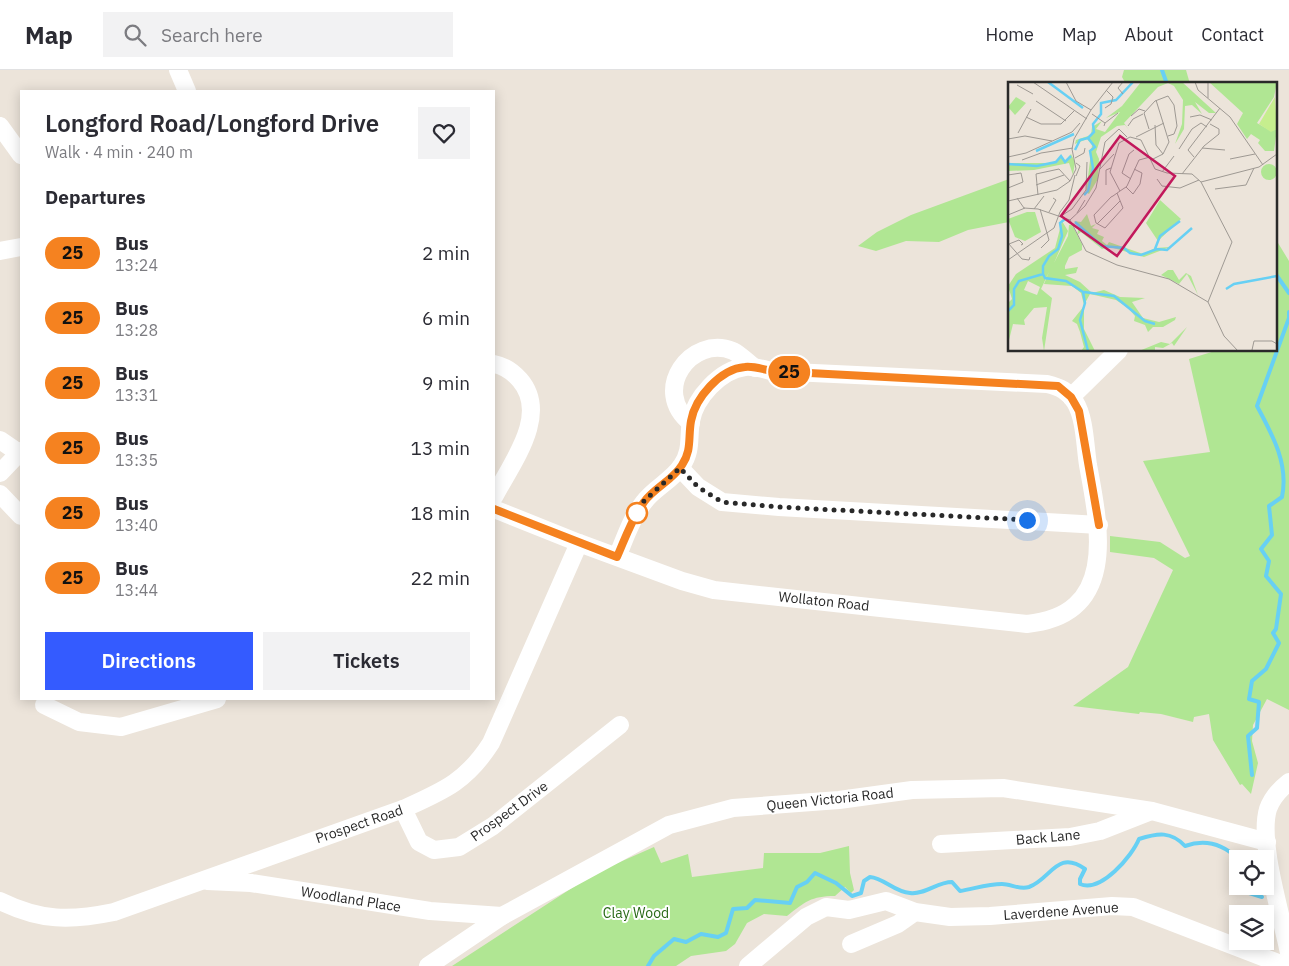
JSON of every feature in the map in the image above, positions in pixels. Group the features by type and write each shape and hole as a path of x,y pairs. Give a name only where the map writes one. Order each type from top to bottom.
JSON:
{"street":[{"path":"178,70 187,90"},
{"path":"0,126 20,153"},
{"path":"0,251 20,247"},
{"path":"691,423 680,415 675,404 673,390 674,380 685,363 712,349 733,351 755,368"},
{"path":"617,557 644,501 680,468 690,448 694,408 701,398 722,377 735,370 755,368 771,371 1047,384 1058,386 1071,397 1118,351"},
{"path":"495,364 515,375 526,388 532,403 532,419 522,444 495,494"},
{"name":"Wollaton Road","path":"495,509 617,557 714,590 1027,624 1046,622 1062,616 1082,600 1090,585 1100,548 1099,525 1079,411 1071,397"},
{"path":"0,440 20,452 0,473"},
{"path":"680,468 702,491 722,502 1099,525"},
{"path":"0,494 20,515"},
{"name":"Prospect Road","path":"0,901 44,917 83,918 114,912 403,809 449,788 478,764 505,715 579,543"},
{"path":"44,706 79,722 121,727 214,700"},
{"name":"Prospect Drive","path":"403,809 419,842 434,850 459,847 493,826 620,725"},
{"path":"1289,782 1276,796 1267,812 1267,842 1289,953"},
{"name":"Queen Victoria Road","path":"428,966 502,916 669,825 734,808 839,800 912,790 995,788 1152,811 1267,842"},
{"name":"Back Lane","path":"941,844 1070,837 1100,831 1152,811"},
{"path":"248,863 251,883"},
{"name":"Woodland Place","path":"199,881 251,883 430,911 502,916"},
{"name":"Laverdene Avenue","path":"748,966 806,917 819,909 826,907 848,910 886,901 915,912 950,917 990,916 1112,906 1134,907 1286,966"},
{"path":"851,944 898,924 915,912"}],"green space":[{"path":"1124,70 1186,70 1189,82 1125,82 1122,77"},
{"path":"1008,179 1008,222 968,230 939,242 906,241 876,251 858,246 877,232 911,215"},
{"path":"1276,240 1289,261 1289,710 1267,699 1253,725 1252,741 1258,763 1251,794 1242,784 1240,785 1213,740 1209,714 1194,717 1193,722 1161,714 1140,712 1139,714 1073,706 1128,667 1173,570 1154,558 1110,552 1110,536 1160,542 1185,558 1190,556 1143,461 1210,452 1189,359 1215,351 1276,351"},
{"name":"Clay Wood","path":"849,846 850,873 854,890 851,893 845,887 835,896 820,897 809,901 787,916 764,914 747,923 735,944 726,951 691,956 676,966 452,966 595,873 654,847 661,863 688,854 692,877 763,868 764,853 820,853"}],"waterway":[{"path":"1162,70 1166,82"},
{"path":"1276,274 1289,293"},
{"path":"1252,775 1248,736 1257,728 1259,702 1249,699 1252,681 1266,669 1279,643 1273,633 1276,629 1281,594 1266,576 1269,561 1261,549 1272,535 1269,506 1282,497 1284,485 1278,450 1257,406 1289,318 1289,312"},
{"path":"648,966 654,956 674,939 686,942 701,934 718,937 726,933 733,909 747,908 755,900 790,903 797,887 807,882 815,873 836,883 852,896 861,893 864,881 870,877 910,893 921,892 952,882 960,891 997,884 1025,888 1037,883 1055,868 1068,862 1085,869 1080,879 1080,884 1088,885 1097,883 1115,871 1130,854 1139,839 1152,835 1169,836 1180,841 1185,846 1199,843 1213,844 1229,852"},
{"path":"1256,895 1262,897"}],"bus line":[{"name":"25","path":"495,509 617,557 644,501 680,468 685,460 690,448 694,408 701,398 722,377 745,367 771,371 1058,386 1071,397 1079,411 1099,525"}],"route":[{"path":"637,513 636,515 644,501 680,468 706,494 722,502 779,507 1027,520"}]}
